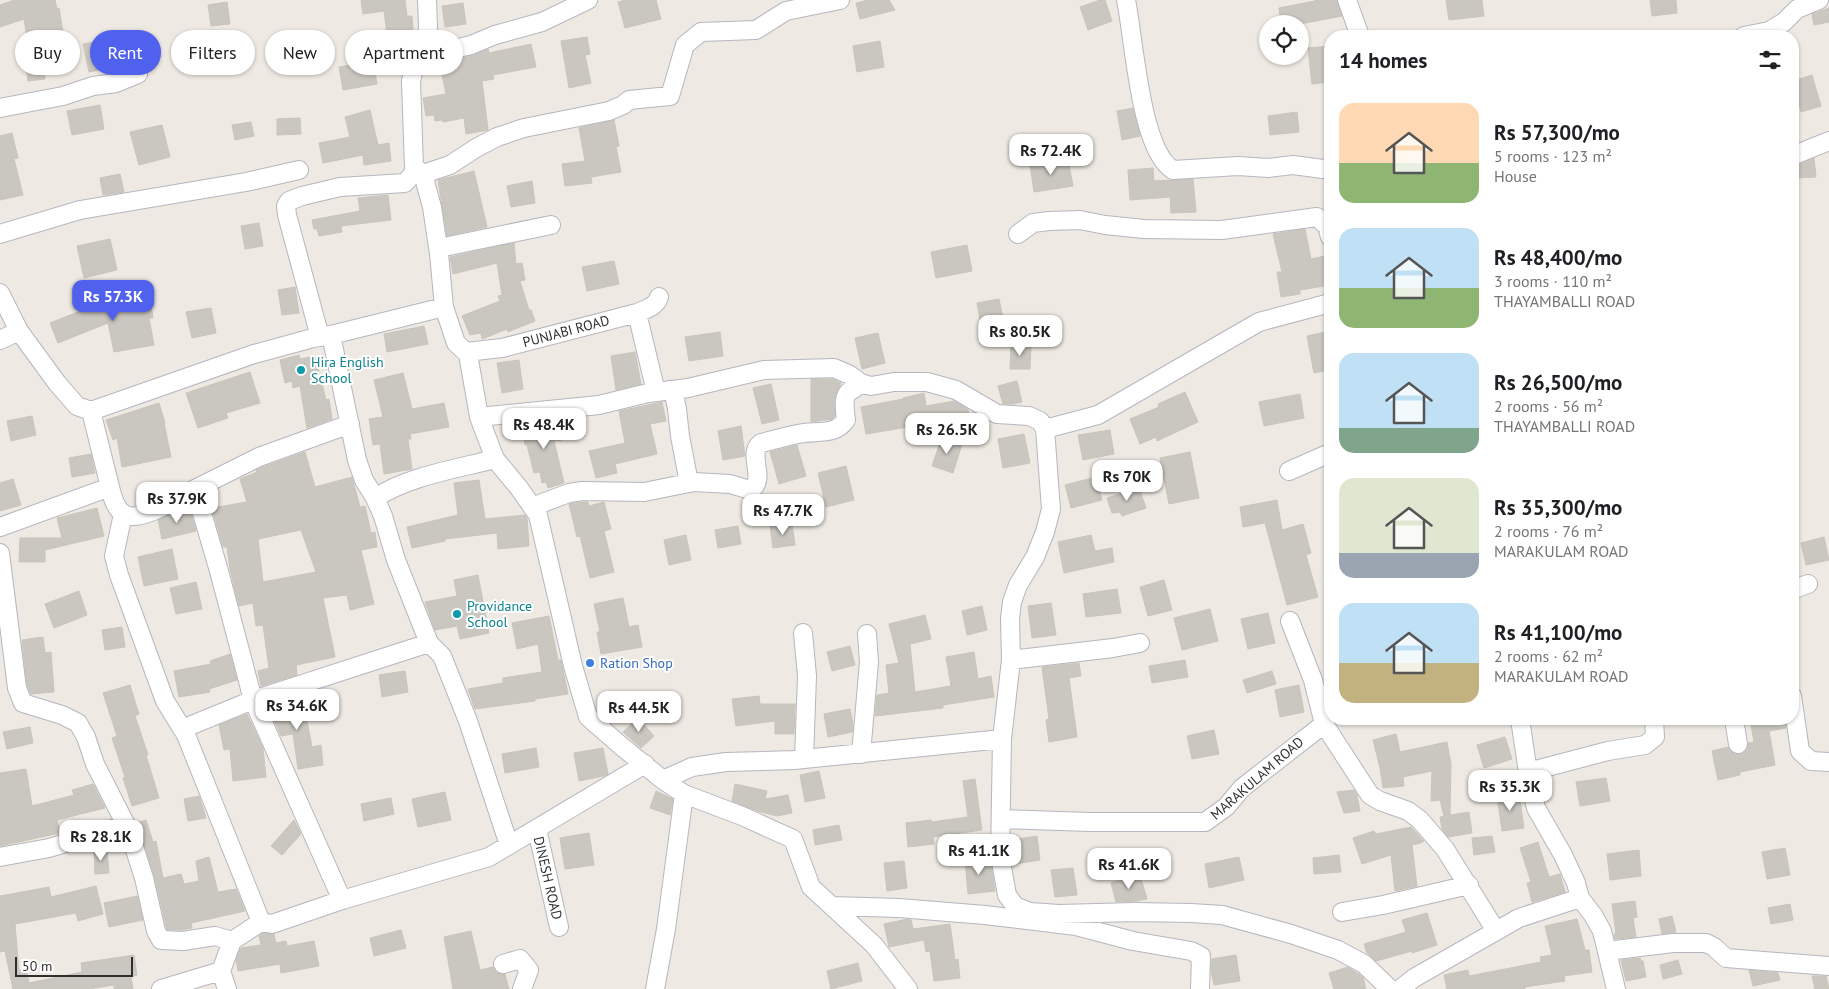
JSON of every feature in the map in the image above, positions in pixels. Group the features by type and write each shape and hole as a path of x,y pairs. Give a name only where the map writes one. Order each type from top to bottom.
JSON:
{"street":[{"path":"427,0 428,30"},
{"path":"463,47 495,35 542,22 588,0"},
{"path":"509,845 468,721 442,656 429,643 396,560 383,516 364,480 357,460 350,424 287,215 286,206 289,202 296,199 340,187 405,183 420,171 450,165 497,137 524,128 609,111 623,106 628,100 670,96 685,45 701,32 756,30 785,6 840,0"},
{"path":"1126,0 1142,102 1155,147 1164,165 1173,170 1238,166 1268,168 1293,165 1324,169"},
{"path":"1347,0 1358,30"},
{"path":"1771,30 1784,22 1797,9 1819,0"},
{"path":"0,108 63,96 135,75"},
{"path":"412,75 414,167 420,171 432,207 439,248 444,307 456,343 468,354 479,417 495,459 519,488 538,516 573,666 588,716 663,780 684,794 742,816 793,839 811,886 874,945 908,989"},
{"path":"1799,153 1829,141"},
{"path":"0,234 80,210 246,182 299,170"},
{"path":"1018,234 1033,223 1080,220 1144,229 1222,230 1317,217 1324,223"},
{"path":"439,248 551,225"},
{"path":"0,293 19,331 57,383 77,406 91,411 254,354 444,307"},
{"name":"PUNJABI ROAD","path":"466,352 502,348 637,313 653,306 659,298"},
{"path":"1046,429 1098,415 1259,322 1324,305"},
{"path":"637,313 663,391"},
{"path":"0,340 19,331"},
{"path":"479,417 599,405 663,391 688,388 764,370 834,368 850,375 860,383 871,386 894,382 927,382 956,390 996,414 1029,416 1040,421 1046,429 1051,509 1045,532 1035,557 1018,585 1012,602 1010,619 1011,660 1002,739 1000,856 1008,895 1015,906 1030,912 1059,914 1144,912 1222,915 1291,934 1338,950 1364,964 1390,989"},
{"path":"532,507 569,493 582,491 644,492 689,483 716,482 750,490 754,488 758,479 755,452 757,446 761,443 804,433 825,433 841,427 846,420 846,396 850,391 856,389 860,383"},
{"path":"663,391 674,394 689,483"},
{"path":"91,411 114,503 122,514 132,517 145,514 259,457 350,424"},
{"path":"1289,470 1324,455"},
{"path":"374,498 402,483 495,459"},
{"path":"0,527 110,487"},
{"path":"195,489 220,570 253,700 342,900"},
{"path":"122,514 114,556 119,575 165,701 182,729 261,922"},
{"path":"0,553 17,688 23,703 62,715 78,723 86,737 95,764 126,825 144,878 156,931 161,940 183,941 215,936 232,941"},
{"path":"1290,621 1313,680 1324,724"},
{"path":"803,633 807,676 804,759"},
{"path":"861,754 868,670 867,634"},
{"path":"182,729 253,700 429,643"},
{"path":"1011,660 1140,643"},
{"name":"MARAKULAM ROAD","path":"1001,818 1090,822 1205,822 1226,807 1242,788 1324,724"},
{"path":"1325,725 1370,795 1380,801 1408,811 1420,820 1445,849 1496,931"},
{"path":"1521,725 1536,808 1563,855 1576,883 1580,898 1602,931 1616,989"},
{"path":"1528,772 1608,751 1645,745 1655,737 1654,725"},
{"path":"1735,725 1738,744"},
{"path":"1796,725 1800,751 1811,761 1829,762"},
{"path":"663,780 692,767 726,762 804,759 1002,739"},
{"path":"227,989 221,971 232,941 261,922 272,924 342,900 488,857 644,764"},
{"path":"655,989 666,929 684,794"},
{"path":"0,857 49,848 126,825"},
{"name":"DINESH ROAD","path":"536,828 559,927"},
{"path":"1342,912 1383,905 1469,885"},
{"path":"1400,989 1414,978 1519,918 1580,898"},
{"path":"832,906 899,908 985,915 1076,926 1152,945 1191,951 1201,956 1200,989"},
{"path":"1607,951 1674,943 1706,943 1714,947 1726,958 1829,966"},
{"path":"503,964 520,959 529,970 522,989"},
{"path":"160,989 221,971"}],"building":[{"path":"14,0 55,0 57,9 59,8 63,30 26,30 24,19 0,27 0,5"},
{"path":"361,0 405,0 407,16 412,16 413,30 386,30 384,11 363,14"},
{"path":"626,0 656,0 661,19 625,28 618,2"},
{"path":"868,0 889,0 895,10 860,19 856,3"},
{"path":"1105,0 1112,21 1088,30 1080,7"},
{"path":"1337,0 1342,16 1309,22 1309,15 1280,15 1279,8 1315,1"},
{"path":"1446,0 1482,0 1484,16 1449,20"},
{"path":"1650,0 1676,0 1677,13 1652,16"},
{"path":"227,2 230,24 211,26 208,5"},
{"path":"463,3 466,24 445,27 442,6"},
{"path":"1829,8 1829,22 1814,25 1812,14"},
{"path":"587,37 590,54 585,55 591,83 569,88 561,41"},
{"path":"880,41 884,67 857,72 853,46"},
{"path":"90,43 90,72 89,72 83,44"},
{"path":"531,44 536,67 493,75 494,79 482,81 488,130 466,134 464,118 443,122 442,120 435,121 434,115 426,116 423,98 446,94 442,75 463,75 463,58 488,49 489,53"},
{"path":"1324,47 1324,83 1312,84 1309,48"},
{"path":"345,66 345,75 375,75 377,84 343,90 339,67"},
{"path":"27,75 44,75 45,79 28,81"},
{"path":"1812,75 1821,106 1801,112 1799,104 1799,79"},
{"path":"100,105 104,129 72,135 67,111"},
{"path":"1133,108 1140,136 1122,140 1117,111"},
{"path":"370,110 378,145 389,143 391,161 364,165 363,155 323,163 319,143 350,137 345,117"},
{"path":"1297,112 1299,132 1270,135 1268,116"},
{"path":"300,118 301,134 277,135 277,119"},
{"path":"614,120 619,146 616,147 621,172 591,177 592,183 565,186 562,164 585,161 579,128"},
{"path":"251,122 254,136 235,140 232,125"},
{"path":"162,125 170,157 139,165 130,132"},
{"path":"12,133 18,158 14,159 23,195 0,200 0,136"},
{"path":"1814,158 1816,177 1799,178 1799,165"},
{"path":"1068,159 1073,186 1034,192 1030,165"},
{"path":"1153,168 1154,181 1193,179 1196,212 1171,213 1170,197 1130,200 1128,170"},
{"path":"474,171 487,227 447,236 438,180"},
{"path":"120,174 124,192 103,195 100,178"},
{"path":"532,181 535,203 511,207 507,186"},
{"path":"388,195 391,220 341,226 342,232 319,236 317,229 314,229 312,220 360,211 358,198"},
{"path":"259,223 263,246 245,249 241,226"},
{"path":"1305,229 1311,259 1324,256 1324,286 1300,290 1300,294 1281,297 1277,272 1282,272 1273,234"},
{"path":"110,239 117,270 84,278 77,246"},
{"path":"514,243 516,264 522,263 525,280 520,281 529,310 531,310 535,321 508,332 507,329 482,339 481,333 470,335 462,316 500,301 498,296 502,295 497,263 453,274 450,257"},
{"path":"967,245 972,271 936,278 931,252"},
{"path":"614,261 619,284 587,291 582,267"},
{"path":"295,287 299,313 282,315 278,290"},
{"path":"149,291 153,318 149,318 154,345 114,352 108,323 58,343 50,323 108,300 108,298"},
{"path":"999,299 1005,328 982,332 977,303"},
{"path":"211,308 216,333 192,338 186,312"},
{"path":"424,326 428,344 387,352 384,334"},
{"path":"720,332 723,356 689,361 685,337"},
{"path":"1324,332 1324,371 1314,373 1307,336"},
{"path":"878,333 885,363 862,369 855,338"},
{"path":"1011,344 1031,345 1030,369 1010,369"},
{"path":"635,352 641,384 616,390 611,356"},
{"path":"299,355 300,359 315,356 326,400 329,399 332,419 307,428 300,386 293,388 292,381 285,383 280,360"},
{"path":"519,360 523,389 502,393 497,363"},
{"path":"250,372 260,403 226,413 228,418 198,428 186,393"},
{"path":"403,373 412,409 444,403 449,427 410,434 411,439 408,439 412,469 384,474 380,444 373,445 369,419 383,417 374,380"},
{"path":"811,379 832,379 841,383 836,394 835,416 832,419 811,422"},
{"path":"1017,381 1022,402 1003,404 998,386"},
{"path":"771,384 779,420 762,424 753,388"},
{"path":"1185,392 1198,422 1157,441 1156,437 1140,444 1130,419 1159,407 1158,404"},
{"path":"924,393 926,406 954,401 968,409 970,421 909,432 908,427 866,434 861,407"},
{"path":"1300,394 1304,418 1264,426 1259,402"},
{"path":"662,402 666,421 650,424 657,454 615,464 617,473 596,478 589,451 625,443 619,411"},
{"path":"159,403 165,423 171,457 122,467 117,438 113,440 106,420"},
{"path":"32,416 36,435 11,441 7,421"},
{"path":"559,420 562,440 554,441 564,483 548,488 546,482 542,483 540,472 534,473 527,445 525,445 522,423"},
{"path":"741,426 745,456 723,460 718,431"},
{"path":"1110,430 1114,454 1083,460 1078,435"},
{"path":"1024,434 1030,463 1003,468 998,439"},
{"path":"942,437 962,444 953,473 932,466"},
{"path":"797,445 806,476 779,484 770,452"},
{"path":"305,452 315,487 352,477 360,507 365,506 371,533 375,532 377,547 361,550 374,604 350,610 347,595 323,598 335,657 296,665 297,675 261,686 258,671 269,668 263,625 256,626 253,603 239,606 227,547 223,547 212,508 247,502 240,479 257,472 256,470","holes":["301,530 316,572 263,582 258,539"]},
{"path":"1190,452 1199,498 1169,504 1160,458"},
{"path":"91,454 95,473 72,477 69,458"},
{"path":"846,466 854,500 826,507 818,473"},
{"path":"1096,477 1102,500 1071,508 1065,485"},
{"path":"13,479 21,505 0,511 0,483"},
{"path":"479,480 485,519 525,515 527,518 529,546 498,549 497,533 445,539 445,541 412,548 407,527 458,515 454,483"},
{"path":"1139,488 1146,508 1122,516 1120,512 1112,513 1107,498"},
{"path":"1277,500 1282,530 1303,524 1311,553 1306,555 1318,597 1287,605 1265,523 1243,527 1240,507"},
{"path":"588,502 589,506 604,502 611,529 604,531 614,572 590,578 580,536 577,537 569,504"},
{"path":"189,507 196,531 162,539 158,520"},
{"path":"97,508 104,536 45,550 45,562 19,562 20,538 62,538 57,518"},
{"path":"792,523 795,545 773,548 770,526"},
{"path":"738,526 741,544 718,548 715,530"},
{"path":"686,535 691,560 669,565 664,540"},
{"path":"1091,535 1095,551 1112,548 1114,562 1064,573 1058,542"},
{"path":"1824,537 1829,560 1806,565 1801,543"},
{"path":"172,549 178,579 144,586 138,557"},
{"name":"Providance School","path":"478,575 489,633 460,639 457,626 435,630 425,602 457,596 454,580"},
{"path":"1164,580 1172,610 1148,616 1140,587"},
{"path":"196,582 202,609 176,614 170,588"},
{"path":"1117,589 1121,613 1086,617 1083,594"},
{"path":"79,591 87,615 54,628 45,604"},
{"path":"623,598 629,627 638,625 642,647 601,654 597,632 600,632 594,604"},
{"path":"1051,603 1056,635 1032,638 1028,606"},
{"path":"982,606 987,630 967,635 962,611"},
{"path":"1210,609 1218,641 1182,650 1174,618"},
{"path":"1268,613 1275,643 1248,649 1241,619"},
{"path":"925,615 931,639 910,644 915,692 951,686 946,657 974,652 978,679 991,676 994,697 943,705 943,708 875,716 877,695 889,693 886,665 899,663 889,624"},
{"path":"549,616 558,660 561,660 568,694 535,699 535,701 475,709 468,689 503,683 503,678 542,672 538,644 517,649 512,623"},
{"path":"122,627 125,647 105,650 102,630"},
{"path":"43,637 45,653 51,652 54,692 31,694 27,685 22,640"},
{"path":"850,646 855,665 832,671 827,652"},
{"path":"230,654 237,680 209,689 210,692 179,697 174,671 211,664 210,661"},
{"path":"1185,660 1188,677 1152,683 1149,666"},
{"path":"1079,663 1081,676 1069,678 1077,737 1049,742 1046,720 1049,719 1042,667"},
{"path":"405,671 408,692 382,697 379,675"},
{"path":"1272,671 1276,684 1247,693 1243,680"},
{"path":"130,685 139,714 135,716 148,755 146,755 159,798 132,806 112,738 117,736 103,693"},
{"path":"1299,685 1304,712 1280,717 1275,690"},
{"path":"302,695 312,747 321,745 323,765 298,769 293,734 281,736 268,706"},
{"path":"759,696 760,704 795,704 794,734 775,734 775,721 736,726 732,699"},
{"path":"850,709 853,724 852,732 828,737 824,714"},
{"path":"247,714 263,748 266,777 233,781 230,749 224,750 219,725"},
{"path":"638,718 654,736 641,748 623,732"},
{"path":"1751,725 1786,725 1786,728 1769,731 1775,765 1740,772 1740,775 1718,780 1712,751 1728,747 1735,754 1740,754 1745,752 1748,743 1754,742"},
{"path":"30,727 33,743 7,749 3,732"},
{"path":"1214,730 1219,754 1192,759 1187,736"},
{"path":"1396,734 1400,752 1447,742 1451,764 1450,815 1469,812 1472,833 1448,837 1442,829 1440,817 1444,816 1440,800 1431,801 1432,771 1403,777 1404,786 1383,788 1373,740"},
{"path":"1505,737 1512,759 1484,768 1477,745"},
{"path":"536,748 539,767 505,773 502,754"},
{"path":"603,748 608,774 579,781 574,753"},
{"path":"26,769 32,806 74,795 72,790 93,784 105,808 57,820 60,833 0,846 0,773"},
{"path":"819,771 825,798 805,802 800,775"},
{"path":"1606,778 1610,801 1580,806 1576,782"},
{"path":"975,779 982,830 933,837 934,844 908,847 906,823 931,820 932,822 968,817 963,781"},
{"path":"735,784 767,791 765,799 788,795 792,813 777,816 757,811 732,801"},
{"path":"1354,790 1357,795 1360,811 1344,813 1337,792"},
{"path":"656,791 673,799 670,815 650,808"},
{"path":"445,792 451,820 418,827 412,799"},
{"path":"1519,793 1524,828 1502,831 1497,796"},
{"path":"199,796 206,818 188,821 184,799"},
{"path":"391,798 394,814 364,821 361,804"},
{"path":"146,820 153,842 156,841 163,878 181,874 184,884 199,881 196,861 209,857 218,892 236,889 245,911 191,923 192,928 167,930 154,875 137,823"},
{"path":"294,820 301,834 282,855 271,846"},
{"path":"839,825 842,840 815,845 813,830"},
{"path":"1411,827 1424,841 1412,845 1417,886 1395,891 1391,855 1362,864 1353,838 1374,831 1376,834"},
{"path":"589,833 594,865 565,869 560,838"},
{"path":"1037,836 1040,860 1015,864 1011,840"},
{"path":"1492,836 1495,852 1474,855 1472,838"},
{"path":"1538,842 1549,877 1560,874 1565,892 1532,902 1527,883 1531,882 1520,848"},
{"path":"1785,848 1790,875 1767,879 1762,852"},
{"path":"107,849 109,873 95,874 94,850"},
{"path":"1639,850 1641,876 1610,880 1607,854"},
{"path":"1339,855 1341,872 1314,874 1313,858"},
{"path":"1239,857 1244,880 1209,888 1205,864"},
{"path":"990,858 995,891 968,894 965,860"},
{"path":"904,861 907,888 887,891 884,863"},
{"path":"1073,868 1077,895 1055,897 1051,870"},
{"path":"1140,875 1147,899 1116,902 1111,883"},
{"path":"96,886 103,914 78,921 76,913 15,924 19,971 26,969 29,983 82,972 81,963 134,955 137,975 131,977 133,989 114,989 114,985 89,989 13,989 5,951 0,952 0,896 49,887 51,897"},
{"path":"137,896 143,920 109,927 104,903"},
{"path":"1635,901 1637,917 1633,918 1636,937 1615,939 1612,904"},
{"path":"1790,904 1793,920 1771,924 1768,908"},
{"path":"1427,913 1437,945 1376,961 1367,953 1364,944 1406,932 1402,920"},
{"path":"1672,916 1676,932 1662,934 1659,919"},
{"path":"1577,919 1585,950 1589,950 1592,972 1564,976 1565,981 1525,987 1525,989 1447,989 1444,975 1468,970 1469,976 1541,962 1540,957 1552,955 1545,926"},
{"path":"911,920 913,929 950,924 955,960 958,959 960,978 934,981 930,951 926,952 924,940 889,947 884,924"},
{"path":"401,930 406,948 374,956 370,938"},
{"path":"471,931 480,970 493,967 496,972 505,974 509,989 453,989 444,937"},
{"path":"263,933 274,934 276,943 286,941 287,946 314,941 319,966 281,973 280,964 238,971 236,960 241,948 261,945 259,936"},
{"path":"1236,955 1240,981 1214,985 1211,971 1212,959"},
{"path":"1640,958 1643,961 1646,977 1626,981 1621,960"},
{"path":"1678,960 1682,974 1663,979 1660,965"},
{"path":"858,963 862,981 831,989 827,971"},
{"path":"1348,967 1363,977 1366,989 1334,989 1329,973"},
{"path":"1749,970 1778,973 1780,980 1753,986"},
{"path":"1812,976 1826,976 1829,989 1815,989"}],"place":[{"name":"Hira English School","path":"301,370"},
{"name":"Providance School","path":"457,614"},
{"name":"Ration Shop","path":"590,663"}]}
